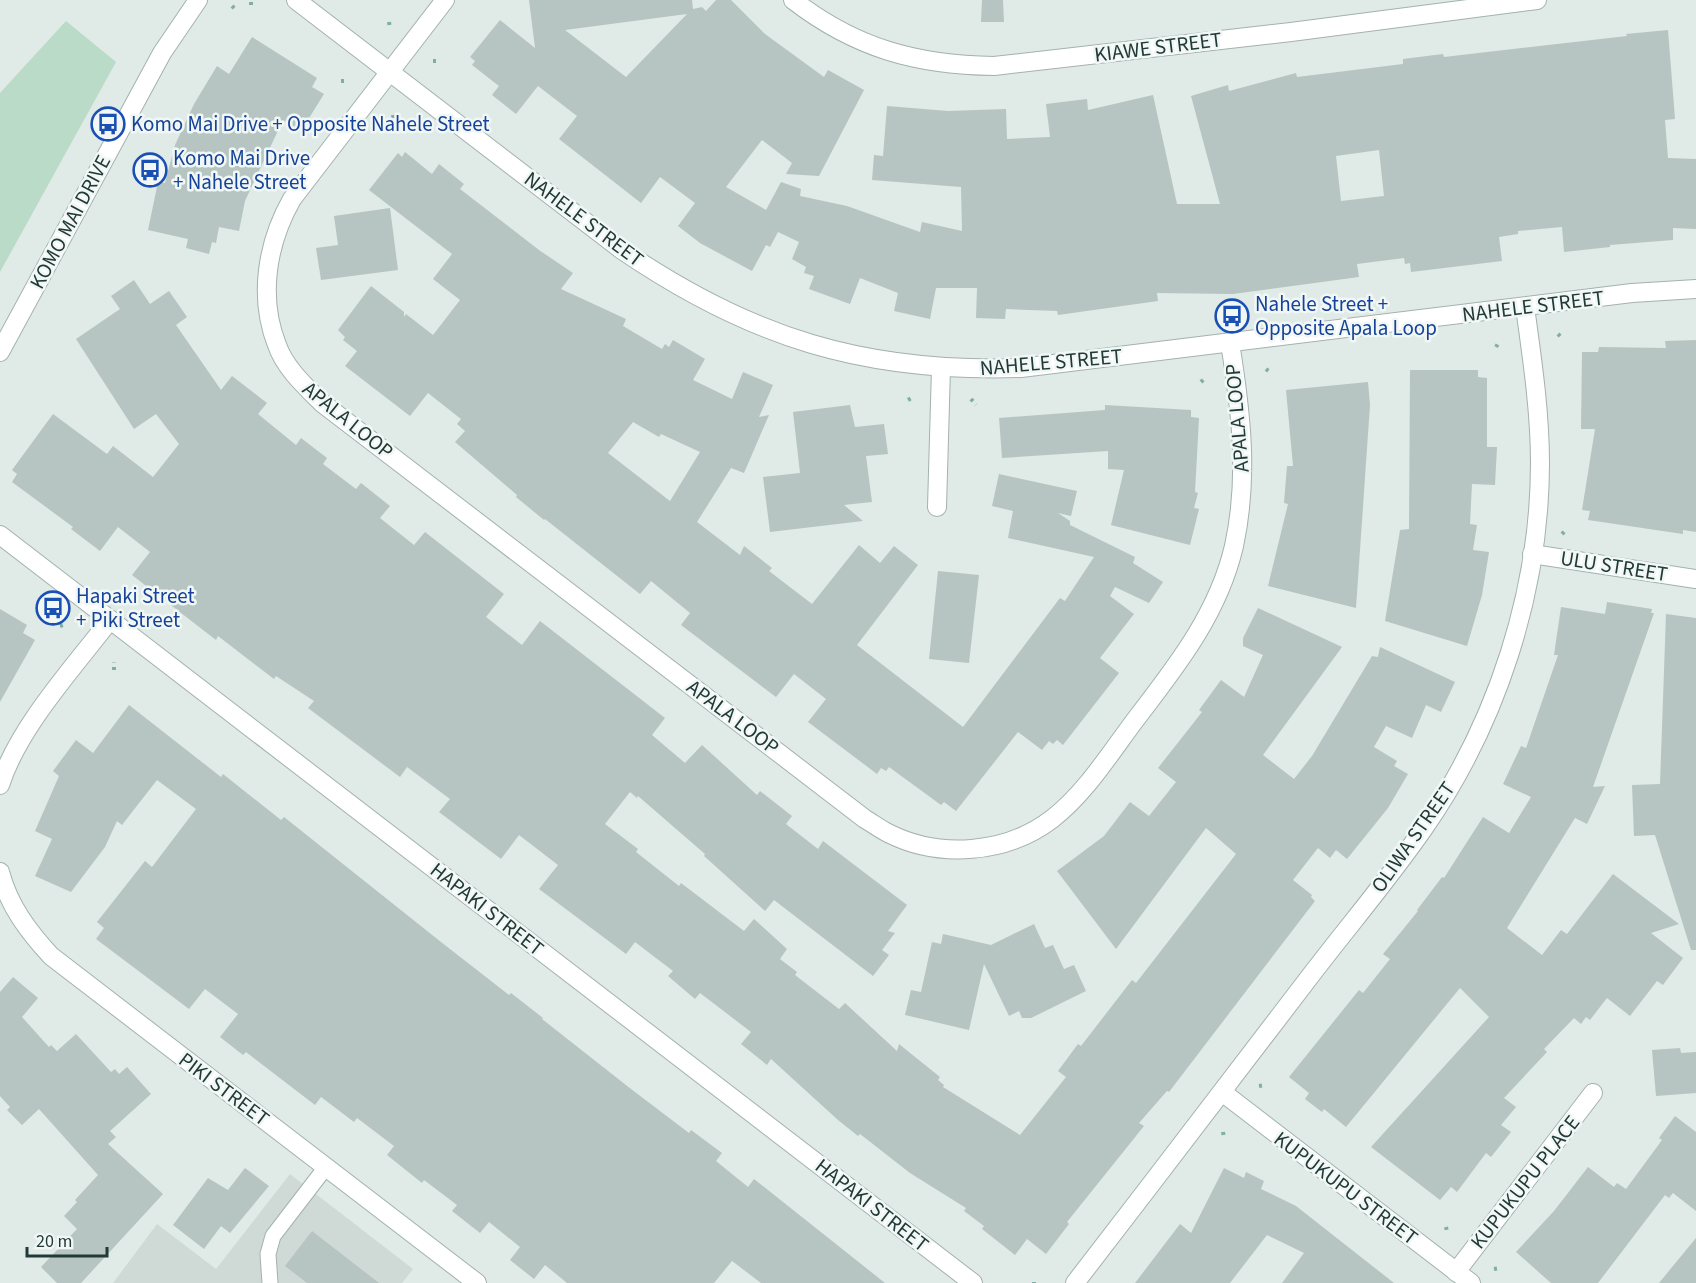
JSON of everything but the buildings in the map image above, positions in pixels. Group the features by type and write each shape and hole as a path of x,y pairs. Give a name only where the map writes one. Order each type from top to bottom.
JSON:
{"street":[{"name":"KOMO MAI DRIVE","path":"0,352 162,53 198,0"},
{"name":"NAHELE STREET","path":"296,0 622,250 691,294 735,316 799,341 871,359 941,368 1021,368 1632,293 1696,289"},
{"path":"390,72 445,0"},
{"name":"KIAWE STREET","path":"793,0 843,33 883,50 927,62 994,66 1291,32 1537,0"},
{"name":"APALA LOOP","path":"390,72 292,200 281,219 268,268 266,304 277,346 288,365 322,403 846,804 888,833 911,842 954,850 982,849 1029,834 1052,819 1087,784 1185,655 1205,622 1221,588 1240,517 1244,476 1243,443 1230,343"},
{"name":"OLIWA STREET","path":"1076,1283 1424,827 1473,744 1509,655 1522,604 1538,511 1540,463 1538,410 1525,307"},
{"path":"937,507 941,368"},
{"name":"HAPAKI STREET","path":"0,535 973,1283"},
{"name":"ULU STREET","path":"1532,554 1696,579"},
{"path":"0,785 17,745 110,620"},
{"name":"PIKI STREET","path":"0,872 20,919 51,956 477,1283"},
{"name":"KUPUKUPU STREET","path":"1222,1092 1471,1283"},
{"name":"KUPUKUPU PLACE","path":"1456,1272 1593,1093"}],"lane":[{"path":"270,1283 268,1254 273,1236 326,1167"}],"path":[{"path":"232,6 237,11"},
{"path":"389,22 390,28"},
{"path":"433,61 440,61"},
{"path":"341,81 348,81"},
{"path":"393,115 394,123"},
{"path":"1558,334 1563,339"},
{"path":"1496,347 1499,342"},
{"path":"1266,369 1271,374"},
{"path":"1201,382 1206,377"},
{"path":"908,400 914,397"},
{"path":"970,399 976,405"},
{"path":"1562,534 1567,529"},
{"path":"60,626 66,624"},
{"path":"114,662 114,669"},
{"path":"1259,1086 1266,1085"},
{"path":"1223,1132 1224,1138"},
{"path":"1494,1269 1501,1268"}],"shaded area":[{"path":"290,1174 413,1269 402,1283 113,1283 157,1224 216,1269"}],"green space":[{"path":"66,21 116,62 0,272 0,93"}],"place":[{"name":"Komo Mai Drive + Opposite Nahele Street","path":"108,124"},
{"name":"Komo Mai Drive + Nahele Street","path":"150,170"},
{"name":"Nahele Street + Opposite Apala Loop","path":"1232,316"},
{"name":"Hapaki Street + Piki Street","path":"53,608"}]}
